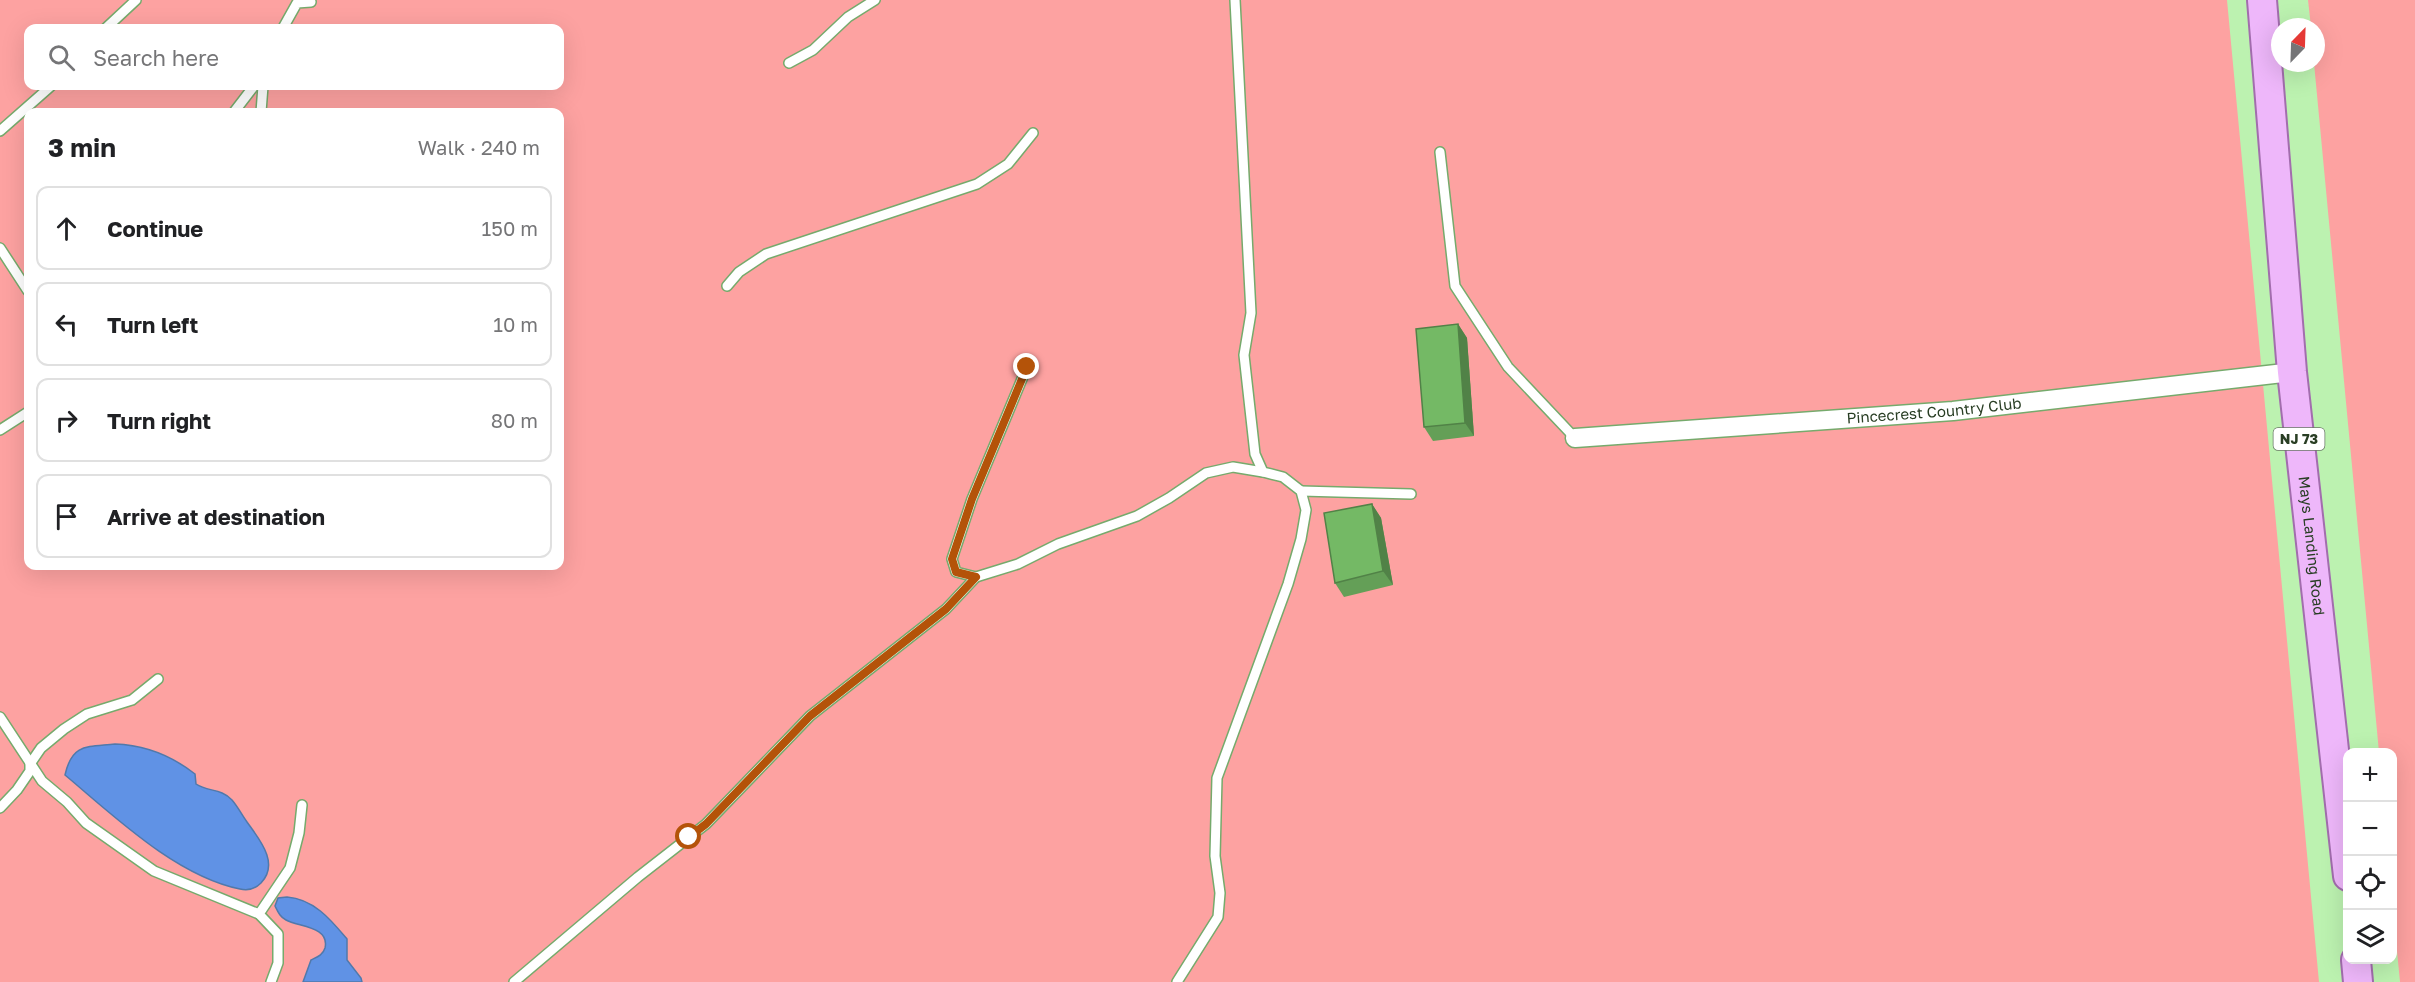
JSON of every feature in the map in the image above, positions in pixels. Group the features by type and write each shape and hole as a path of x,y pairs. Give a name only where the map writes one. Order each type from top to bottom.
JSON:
{"main road":[{"name":"Mays Landing Road","path":"2262,0 2266,80 2292,372 2346,856"},
{"path":"2356,964 2358,982"}],"street":[{"name":"Pincecrest Country Club","path":"1575,438 1953,411 2292,372"}],"lane":[{"path":"110,24 136,0"},
{"path":"789,63 813,50 848,17 875,0"},
{"path":"1235,0 1251,313 1244,355 1255,454 1263,472"},
{"path":"285,24 297,3 311,2"},
{"path":"26,108 46,90"},
{"path":"237,108 251,90"},
{"path":"261,108 263,90"},
{"path":"0,131 24,110"},
{"path":"727,286 739,272 766,254 977,184 1008,164 1033,133"},
{"path":"1440,152 1455,286 1508,367 1575,438"},
{"path":"0,248 24,285"},
{"path":"976,577 956,572 952,559 976,490 1027,367"},
{"path":"0,430 24,415"},
{"path":"514,982 638,877 706,824 810,716 946,609 976,577 1018,564 1059,544 1137,516 1206,473 1233,467 1283,477 1302,491 1411,494"},
{"path":"1177,982 1218,917 1220,893 1215,856 1217,778 1288,584 1306,510 1302,491"},
{"path":"0,808 17,790 30,771 30,764 41,748 63,729 87,714 132,700 158,679"},
{"path":"0,717 42,781 67,802 86,823 154,871 259,914 278,934 278,963 271,982"},
{"path":"259,914 290,868 299,832 302,805"}],"shaded area":[{"path":"0,0 2227,0 2319,982 0,982"},
{"path":"2308,0 2415,0 2415,982 2400,982 2397,951 2397,748 2379,748 2315,72 2325,72 2325,18 2310,18"}],"water":[{"path":"115,744 147,749 167,757 195,774 196,784 228,796 266,851 269,867 261,883 251,889 243,890 216,882 169,858 125,826 65,775 72,757 77,752 89,747"},
{"path":"287,897 314,906 335,925 347,939 347,960 362,982 303,982 311,960 320,956 324,950 325,941 323,935 318,931 291,922 281,916 275,906 278,898"}],"building":[{"path":"1458,324 1465,423 1424,427 1416,329"},
{"path":"1372,504 1383,571 1335,583 1324,513"}],"route":[{"path":"689,837 706,824 810,716 946,609 976,577 956,572 952,559 972,499 1027,367"}]}
